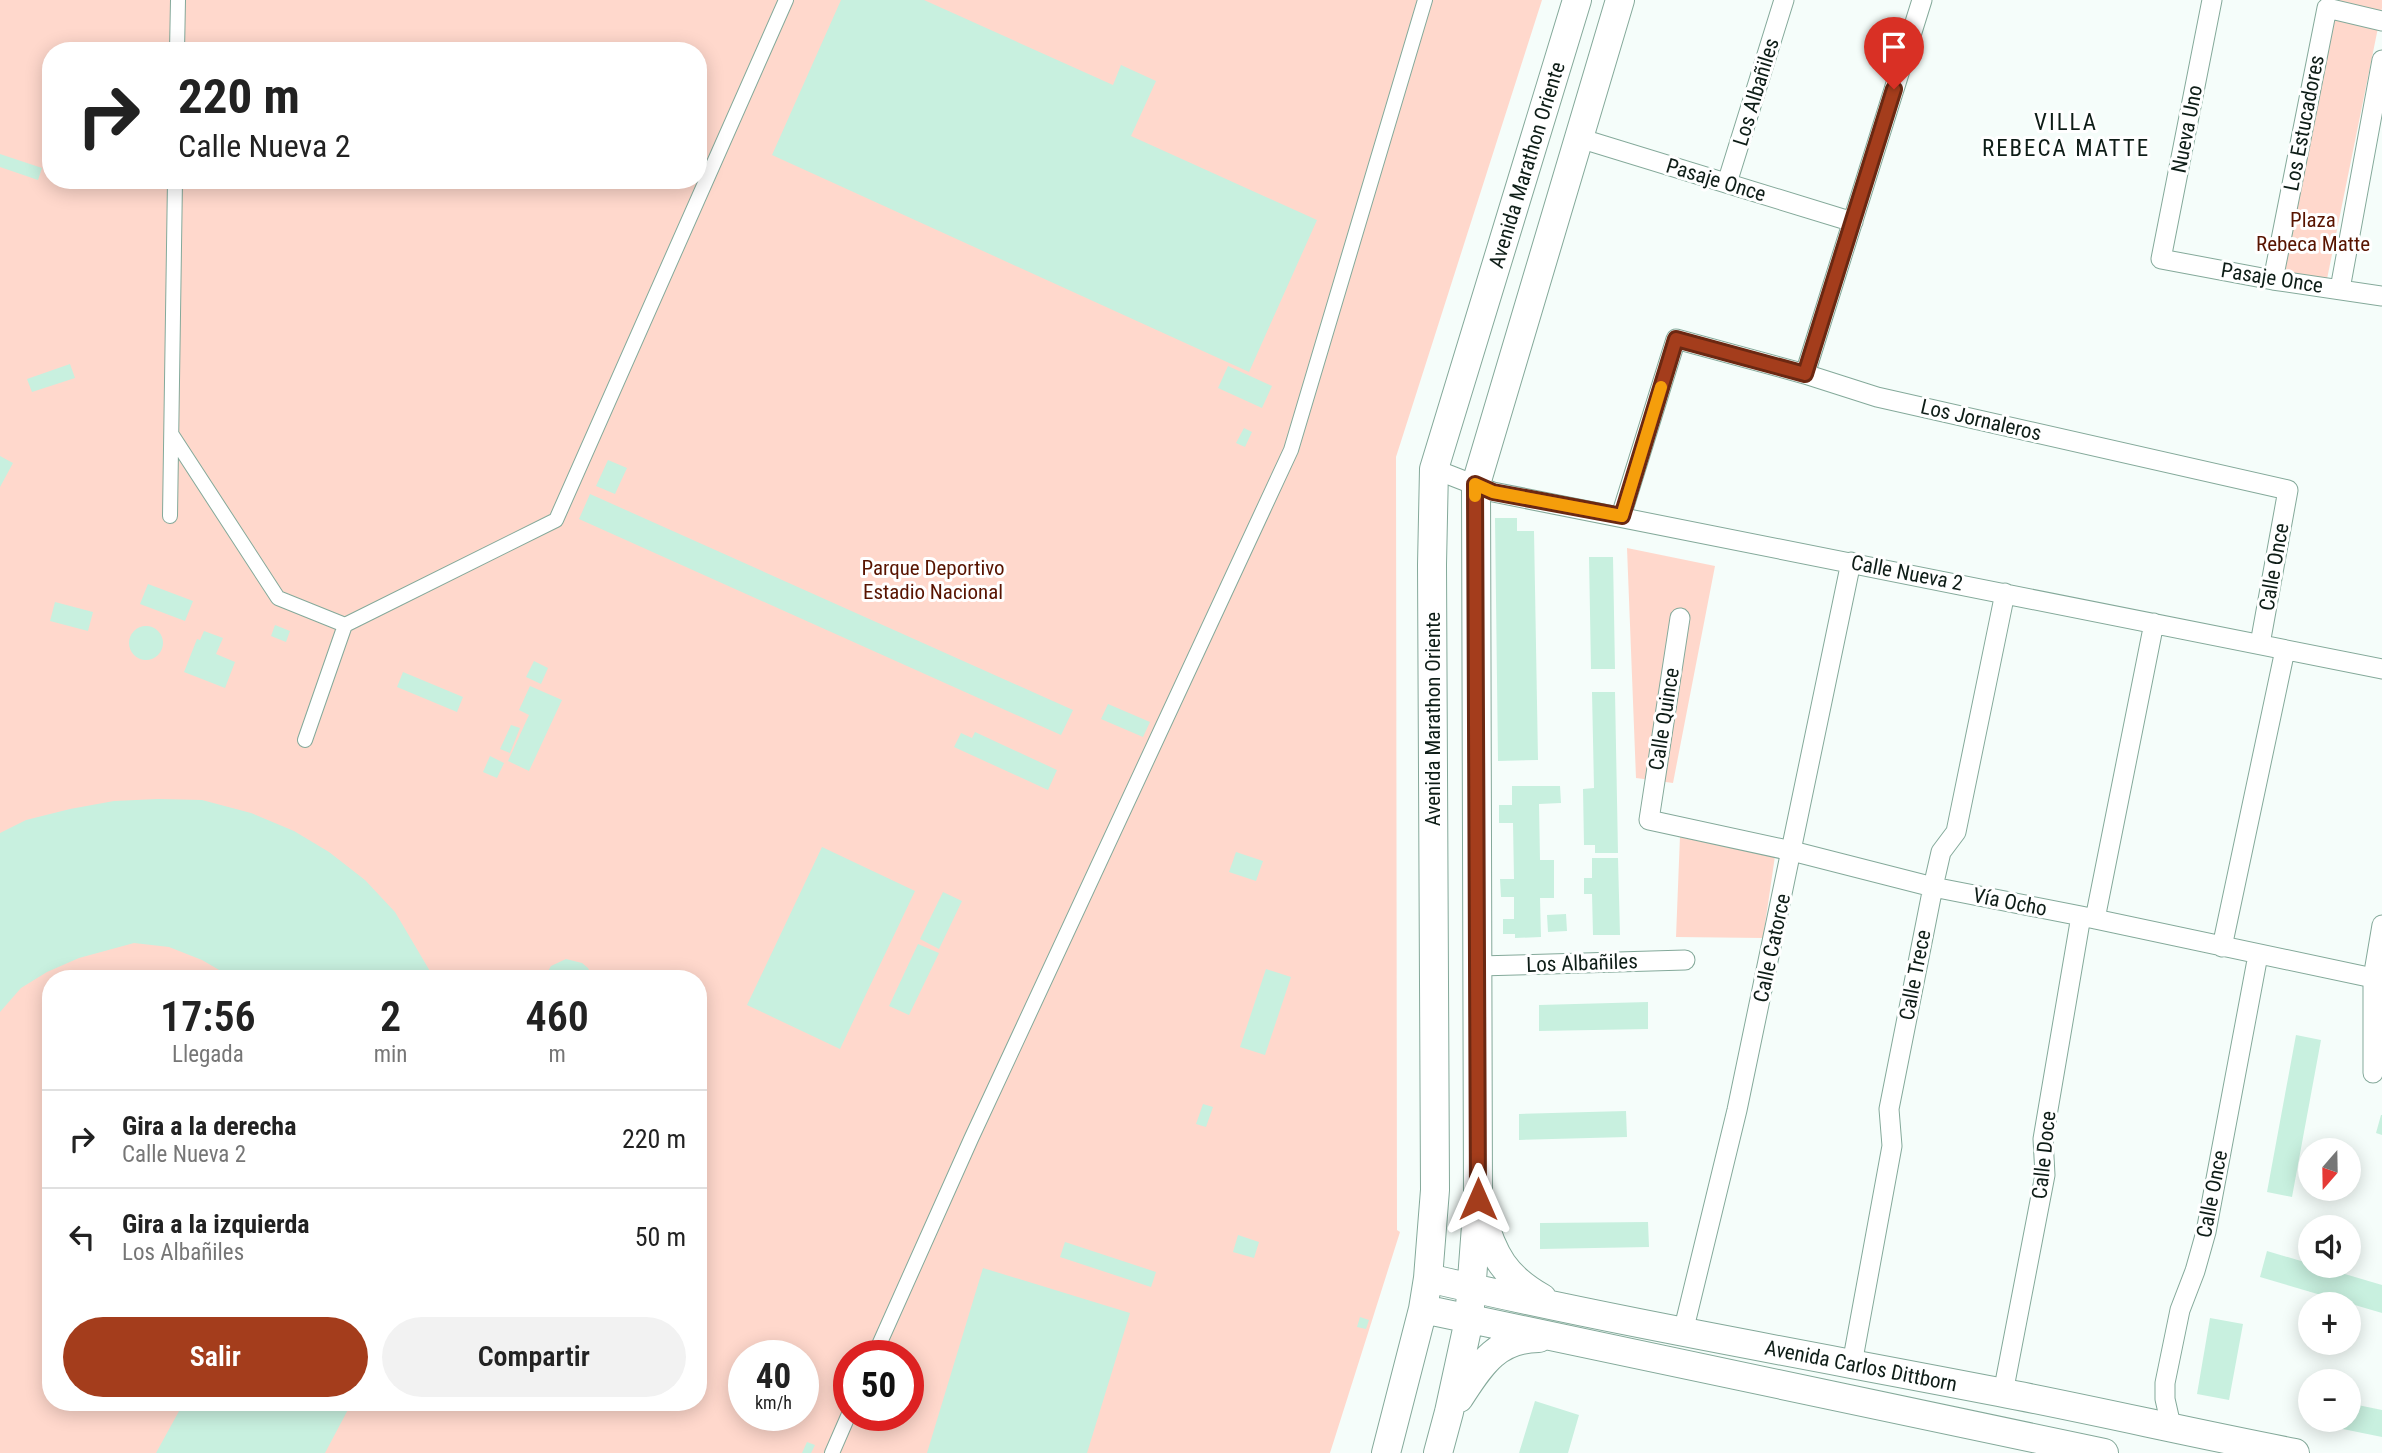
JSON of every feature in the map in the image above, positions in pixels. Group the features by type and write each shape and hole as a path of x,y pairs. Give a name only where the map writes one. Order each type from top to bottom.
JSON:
{"main road":[{"name":"Avenida Marathon Oriente","path":"1386,1453 1423,1309 1435,1190 1432,565 1434,469 1577,0"},
{"name":"Avenida Marathon Oriente","path":"1437,1453 1469,1320 1478,1199 1475,484 1620,0"},
{"path":"1434,765 1476,762"},
{"path":"1478,1199 1491,1244 1503,1267 1518,1283 1560,1307"},
{"name":"Avenida Carlos Dittborn","path":"1428,1278 1683,1332 2003,1393 2172,1430 2295,1453"},
{"name":"Avenida Carlos Dittborn","path":"1423,1309 2104,1453"},
{"path":"1449,1412 1488,1357 1514,1341 1552,1338"}],"street":[{"path":"177,42 178,0"},
{"path":"707,179 786,0"},
{"path":"881,1340 971,1139 1292,450 1425,0"},
{"name":"Los Albañiles","path":"1727,183 1784,0"},
{"path":"1805,374 1922,0"},
{"name":"Nueva Uno","path":"2161,259 2213,0"},
{"name":"Los Estucadores","path":"2273,280 2327,8 2382,21"},
{"path":"2340,289 2382,60"},
{"name":"Pasaje Once","path":"1579,138 1853,222"},
{"path":"170,516 175,189"},
{"path":"305,740 345,625 556,520 702,189"},
{"name":"Pasaje Once","path":"2161,259 2273,280 2382,296"},
{"name":"Los Jornaleros","path":"1622,516 1676,339 1805,374 1877,397 2288,490"},
{"path":"171,434 278,598 345,625"},
{"name":"Calle Nueva 2","path":"1434,469 1493,492 2382,669"},
{"name":"Calle Once","path":"2260,645 2288,490"},
{"name":"Calle Catorce","path":"1683,1332 1738,1111 1851,562"},
{"name":"Calle Trece","path":"1852,1364 1892,1146 1889,1109 1933,887 1941,852 1956,832 2006,593"},
{"name":"Calle Quince","path":"1649,820 1680,618"},
{"name":"Calle Doce","path":"2003,1393 2045,1175 2043,1139 2088,918 2154,623"},
{"path":"2222,947 2285,650"},
{"name":"Vía Ocho","path":"1649,820 1792,851 1933,887 2373,978"},
{"path":"2373,1073 2373,978 2382,925"},
{"name":"Calle Once","path":"2172,1430 2165,1399 2167,1371 2180,1310 2206,1232 2258,955"},
{"name":"Los Albañiles","path":"1479,967 1685,960"},
{"path":"832,1453 842,1431"}],"green space":[{"name":"Parque Deportivo Estadio Nacional","path":"0,0 1542,0 1396,457 1397,1230 1400,1232 1330,1453 0,1453"},
{"name":"Plaza Rebeca Matte","path":"2339,0 2382,0 2382,8 2327,279 2281,272"},
{"path":"1627,548 1715,566 1673,783 1636,778"},
{"path":"1680,836 1775,856 1763,938 1676,937"}],"building":[{"path":"841,0 924,0 1113,85 1121,65 1156,81 1131,136 1317,220 1249,372 772,155"},
{"path":"0,154 42,168 38,180 0,167"},
{"path":"70,364 75,378 32,392 27,379"},
{"path":"1228,366 1272,386 1262,408 1218,388"},
{"path":"1244,428 1252,432 1245,447 1236,443"},
{"path":"0,456 13,463 0,487"},
{"path":"608,460 627,468 615,494 596,486"},
{"path":"590,494 1073,710 1061,735 579,519"},
{"path":"1495,518 1517,518 1517,531 1534,531 1538,760 1498,761"},
{"path":"1589,557 1613,557 1615,669 1591,669"},
{"path":"148,584 193,601 185,621 140,604"},
{"path":"55,602 93,612 88,631 50,621"},
{"path":"275,625 290,631 286,642 271,636"},
{"path":"146,626 158,631 163,643 158,655 146,660 134,655 129,643 134,631"},
{"path":"204,631 223,638 216,654 235,662 225,688 184,672 197,639 200,640"},
{"path":"534,661 548,668 541,684 526,677"},
{"path":"403,672 463,697 457,712 397,687"},
{"path":"530,686 562,700 529,771 508,761 529,715 519,710"},
{"path":"1592,692 1615,692 1618,853 1595,853 1595,845 1584,845 1583,789 1594,788"},
{"path":"1108,704 1150,722 1143,737 1101,719"},
{"path":"511,725 520,728 510,753 500,749"},
{"path":"975,732 1057,770 1048,790 954,747 961,733 972,738"},
{"path":"490,756 504,763 497,778 483,772"},
{"path":"1512,786 1560,786 1561,803 1539,804 1540,860 1554,860 1554,898 1540,898 1541,937 1515,938 1515,934 1503,934 1503,919 1514,919 1514,897 1501,897 1500,879 1514,879 1513,823 1499,823 1499,805 1512,805"},
{"path":"202,800 251,813 294,831 329,852 365,880 395,912 429,970 219,970 169,947 134,943 79,958 52,970 42,970 42,975 21,988 0,1012 0,833 26,820 114,801"},
{"path":"822,847 915,891 840,1049 747,1005"},
{"path":"1236,852 1263,861 1256,881 1229,872"},
{"path":"1592,858 1618,858 1620,935 1593,935 1592,894 1584,894 1584,878 1592,878"},
{"path":"943,892 962,901 939,949 920,939"},
{"path":"1566,914 1567,931 1548,932 1547,915"},
{"path":"918,944 939,953 909,1015 889,1006"},
{"path":"566,959 582,963 589,970 549,970 551,966"},
{"path":"1266,969 1291,977 1265,1055 1240,1047"},
{"path":"1648,1002 1648,1029 1539,1031 1539,1005"},
{"path":"2296,1035 2321,1040 2303,1138 2298,1138 2298,1165 2292,1197 2267,1192"},
{"path":"1203,1104 1213,1107 1206,1127 1196,1124"},
{"path":"1626,1111 1627,1137 1519,1140 1519,1114"},
{"path":"2382,1115 2382,1135 2376,1133"},
{"path":"1648,1222 1649,1247 1540,1249 1540,1223"},
{"path":"1238,1235 1259,1242 1254,1258 1233,1252"},
{"path":"1065,1242 1156,1272 1151,1287 1060,1257"},
{"path":"2267,1251 2298,1260 2298,1278 2358,1278 2382,1285 2382,1313 2361,1307 2361,1292 2311,1292 2260,1277"},
{"path":"983,1268 1130,1313 1087,1453 927,1453"},
{"path":"1360,1317 1369,1320 1366,1329 1357,1327"},
{"path":"2210,1318 2243,1324 2229,1400 2197,1394"},
{"path":"1535,1401 1579,1415 1568,1453 1519,1453"},
{"path":"2361,1406 2382,1410 2382,1437 2358,1432 2361,1432"},
{"path":"179,1411 347,1411 325,1453 156,1453"},
{"path":"807,1442 815,1445 811,1453 802,1453"}],"slow traffic":[{"path":"1475,496 1475,484 1493,492 1622,516 1661,387"}],"district":[{"name":"VILLA REBECA MATTE","path":"2066,135"}],"route":[{"path":"1478,1199 1475,484 1493,492 1622,516 1676,339 1805,374 1894,89"}]}
